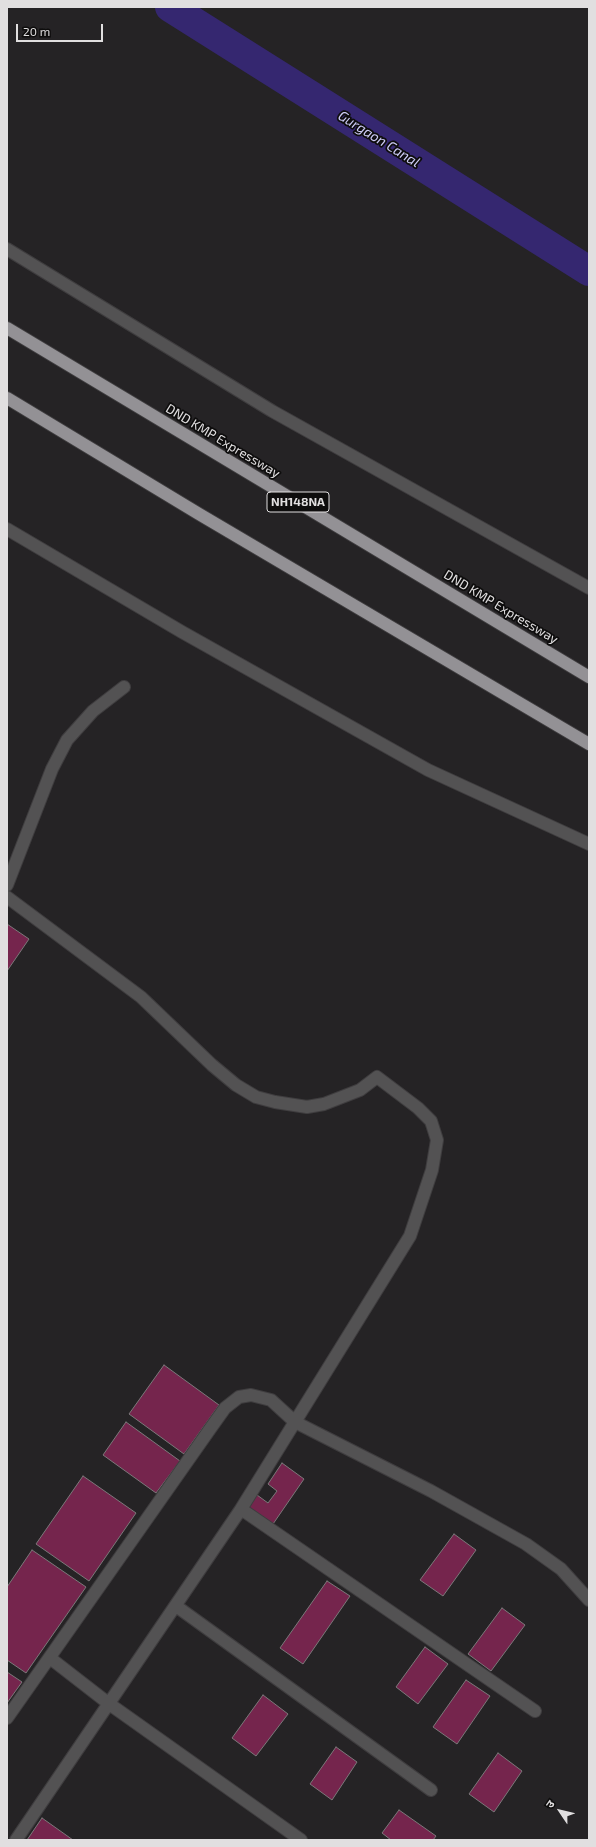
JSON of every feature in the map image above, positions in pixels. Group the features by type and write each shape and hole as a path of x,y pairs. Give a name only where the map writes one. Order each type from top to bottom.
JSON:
{"highway":[{"name":"DND KMP Expressway","path":"7,328 589,677"},
{"path":"7,398 199,514 589,744"}],"street":[{"path":"7,249 272,411 589,588"},
{"path":"7,529 182,632 428,770 589,844"},
{"path":"7,885 52,769 67,740 93,711 124,687"},
{"path":"7,897 141,997 212,1065 236,1085 256,1097 275,1102 307,1107 324,1104 360,1090 376,1077 432,1120 437,1140 432,1170 410,1236 242,1509 108,1703 16,1840"},
{"path":"7,1718 225,1408 239,1397 251,1395 271,1400 295,1422 431,1491 526,1544 561,1569 589,1600"},
{"path":"242,1509 535,1711"},
{"path":"176,1606 431,1790"},
{"path":"50,1658 108,1703 302,1840"}],"building":[{"path":"7,924 29,939 7,971"},
{"path":"164,1365 219,1405 184,1454 129,1414"},
{"path":"126,1422 180,1461 156,1493 103,1455"},
{"path":"282,1463 304,1479 273,1524 248,1507 257,1495 268,1503 277,1491 268,1484"},
{"path":"83,1476 136,1513 89,1581 36,1544"},
{"path":"454,1534 476,1550 443,1596 420,1580"},
{"path":"32,1550 86,1587 26,1673 7,1660 7,1587"},
{"path":"327,1581 350,1596 303,1664 280,1648"},
{"path":"502,1608 525,1625 491,1671 468,1654"},
{"path":"425,1647 448,1664 418,1704 396,1687"},
{"path":"7,1672 22,1682 7,1703"},
{"path":"466,1680 490,1696 457,1744 433,1727"},
{"path":"263,1695 288,1714 256,1756 232,1738"},
{"path":"336,1747 357,1762 332,1800 310,1784"},
{"path":"498,1753 522,1771 494,1812 469,1794"},
{"path":"399,1810 436,1836 433,1840 391,1840 382,1833"},
{"path":"42,1818 73,1840 27,1840"}],"waterway":[{"name":"Gurgaon Canal","path":"170,7 589,271"}]}
